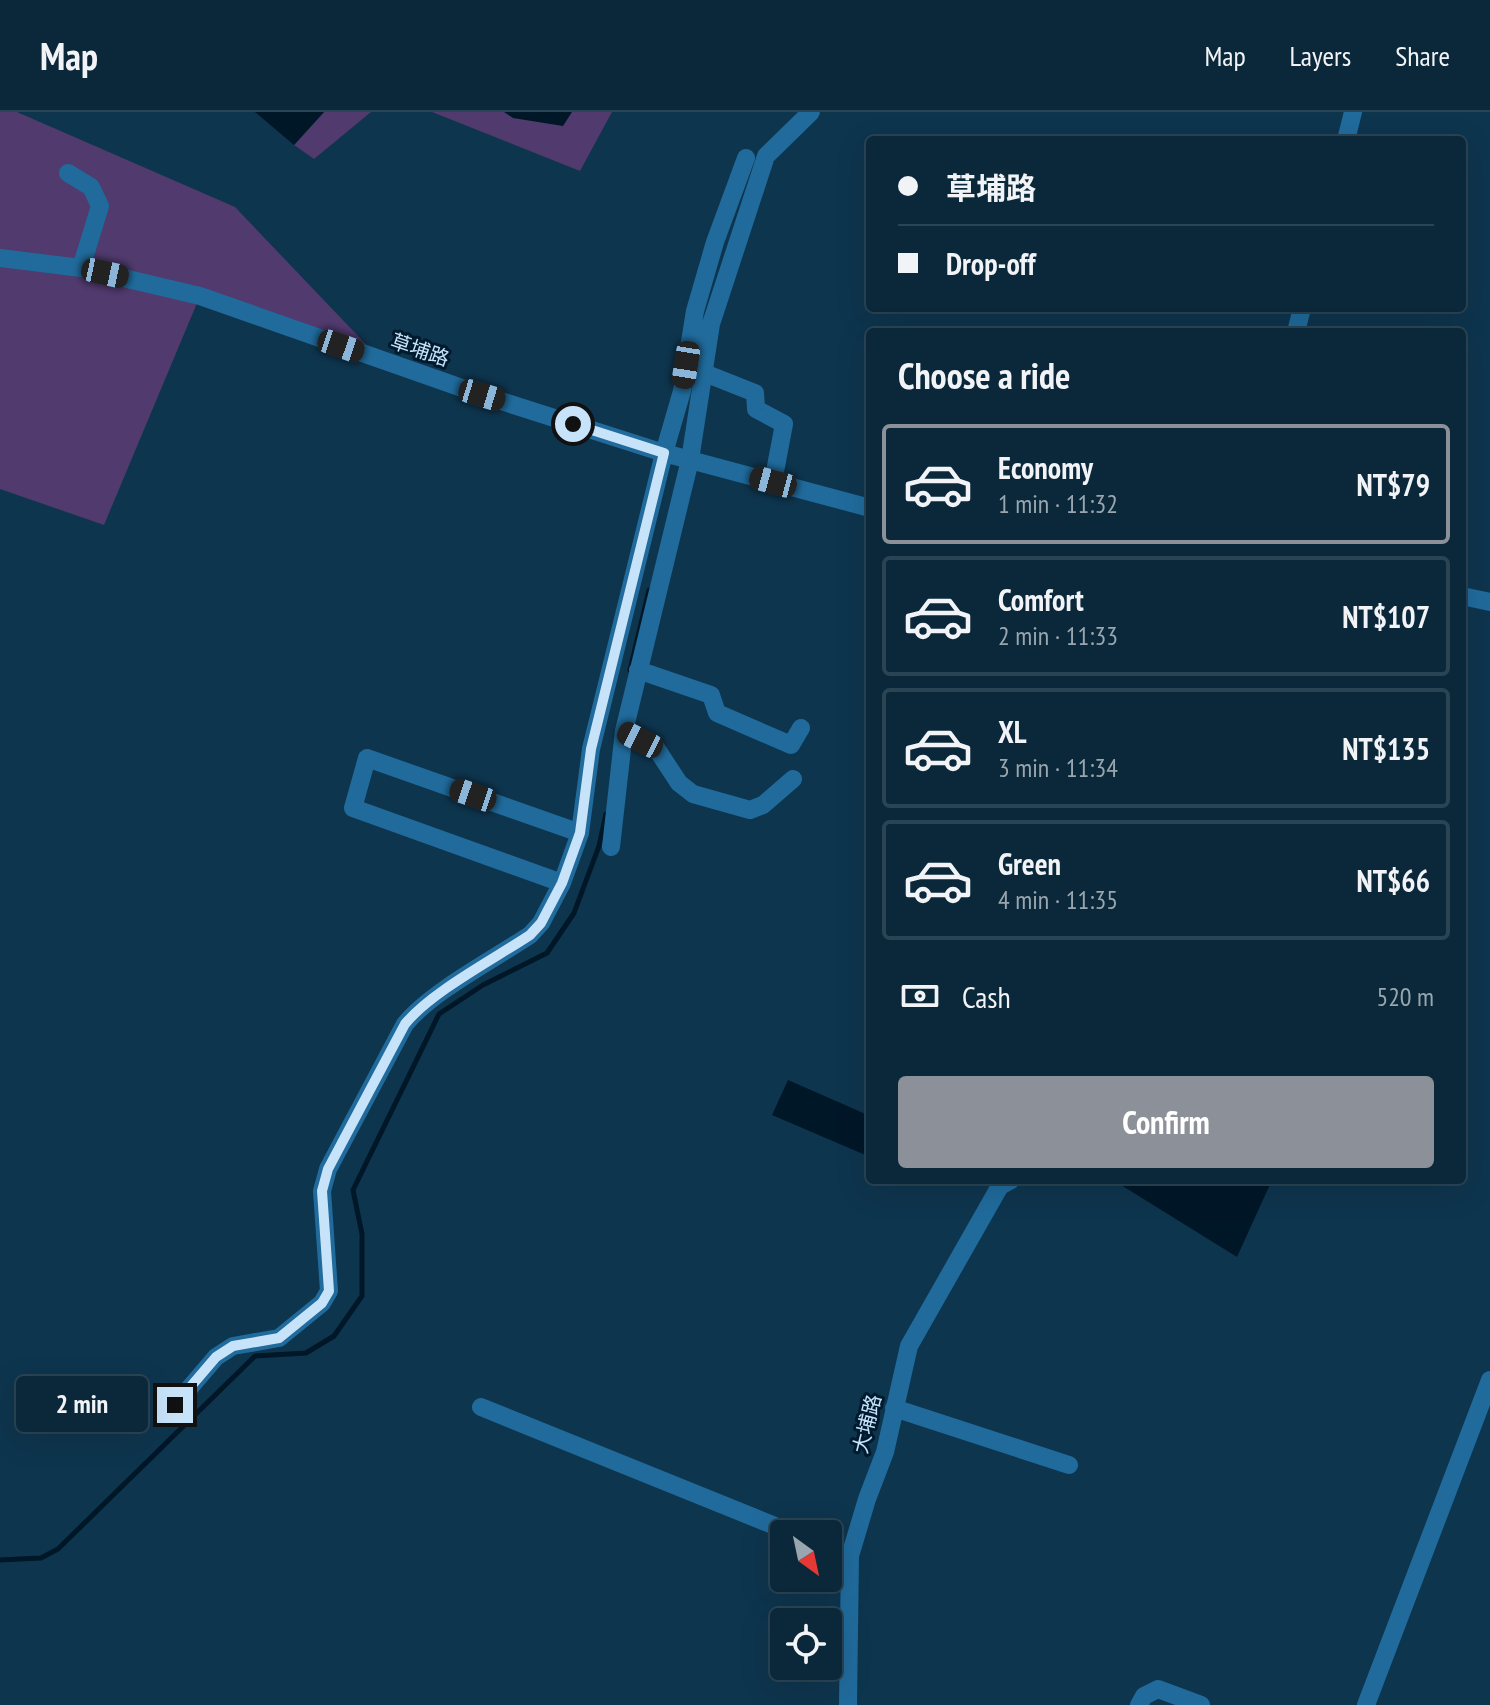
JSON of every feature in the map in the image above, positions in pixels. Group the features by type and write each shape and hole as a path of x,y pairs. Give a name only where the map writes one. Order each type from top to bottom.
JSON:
{"street":[{"path":"611,847 624,731 690,460 711,324 766,156 811,112"},
{"path":"1347,136 1353,112"},
{"path":"175,1405 216,1357 233,1346 279,1338 322,1303 329,1291 322,1191 325,1180 405,1024 434,998 530,935 541,923 562,883 580,833 591,749 682,391 695,311 715,242 746,158"},
{"path":"68,173 91,187 100,206 81,268"},
{"name":"草埔路","path":"0,258 81,268 200,296 482,395 664,453 866,507"},
{"path":"702,372 755,393 756,409 784,424 773,482"},
{"path":"1466,597 1490,602"},
{"path":"638,670 711,695 717,713 791,745 801,728"},
{"path":"624,731 656,748 679,783 693,794 750,810 763,805 793,779"},
{"path":"562,883 353,808 367,758 580,833"},
{"name":"大埔路","path":"848,1705 850,1556 885,1452 909,1346 1004,1184"},
{"path":"1366,1705 1490,1380"},
{"path":"481,1407 770,1524"},
{"path":"894,1408 1069,1465"},
{"path":"842,1553 850,1556"},
{"path":"1139,1705 1144,1696 1158,1689 1201,1705"}],"shaded area":[{"path":"0,112 17,112 235,207 380,359 200,296 104,525 0,489"},
{"path":"324,112 371,112 314,159 294,145"},
{"path":"432,112 612,112 580,171"}],"water":[{"path":"255,112 324,112 294,145"},
{"path":"504,112 572,112 563,126 513,118"},
{"path":"788,1080 866,1114 866,1155 772,1115"},
{"path":"1119,1184 1270,1184 1237,1257"}],"waterway":[{"path":"630,670 649,590"},
{"path":"0,1560 41,1558 58,1549 255,1356 306,1353 334,1336 362,1296 362,1234 353,1190 439,1014 483,985 547,953 574,913 599,846 606,814"}],"route":[{"path":"175,1405 216,1357 233,1346 279,1338 322,1303 329,1291 322,1191 328,1169 405,1024 434,998 530,935 541,923 562,883 580,833 591,749 664,453 573,424"}]}
